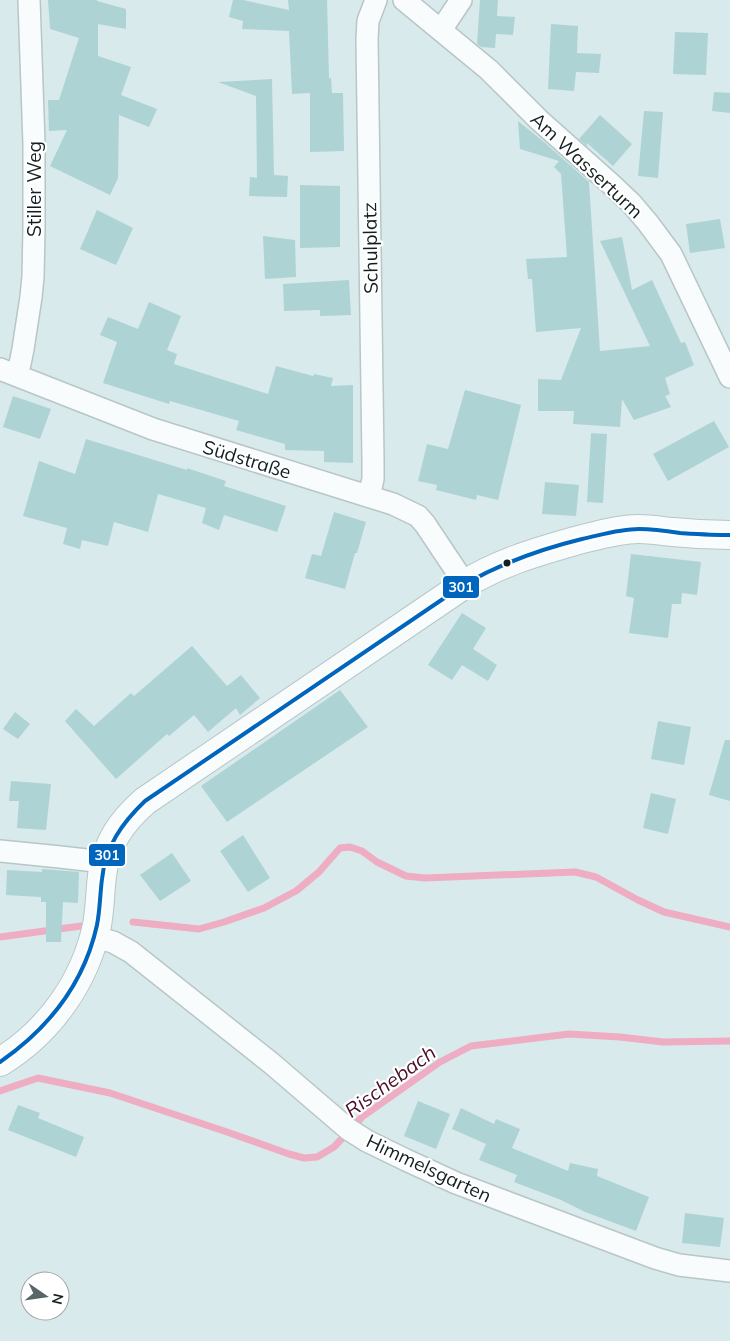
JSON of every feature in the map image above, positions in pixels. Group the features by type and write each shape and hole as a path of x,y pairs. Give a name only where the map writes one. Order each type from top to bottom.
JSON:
{"street":[{"name":"Stiller Weg","path":"8,372 20,364 32,298 35,173 29,0"},
{"name":"Schulplatz","path":"369,496 373,479 373,460 367,39 368,21 376,0"},
{"name":"Am Wasserturm","path":"404,0 489,70 539,120 632,203 671,254 730,377"},
{"path":"441,30 462,0"},
{"name":"Südstraße","path":"8,372 153,429 369,496 408,510 418,516 425,524 465,584"},
{"path":"0,1062 35,1036 60,1008 80,976 97,924 104,862 119,829 131,813 145,802 482,573 531,554 613,532 642,529 708,535 730,534"},
{"path":"0,851 104,862"},
{"name":"Himmelsgarten","path":"94,937 113,942 131,952 271,1063 348,1129 367,1141 456,1183 628,1249 679,1264 730,1271"}],"building":[{"path":"48,0 97,0 126,9 126,29 98,24 98,56 131,67 121,95 157,109 149,127 119,115 118,178 110,195 50,166 67,130 49,131 48,100 59,100 79,38 50,29"},
{"path":"233,0 243,0 289,10 288,0 327,0 329,78 331,78 332,93 343,93 344,151 310,152 310,93 292,94 289,31 242,29 243,21 229,17"},
{"path":"480,0 498,0 497,16 515,17 513,35 496,34 495,48 481,47 477,44"},
{"path":"551,24 578,26 577,53 601,54 599,73 576,72 574,91 548,89"},
{"path":"675,32 708,33 706,75 673,74"},
{"path":"272,79 274,175 288,176 287,197 249,196 250,177 257,178 256,96 218,82"},
{"path":"714,92 730,93 730,113 712,111"},
{"path":"644,111 663,112 658,178 638,176"},
{"path":"600,115 632,144 613,166 587,143 587,146 579,139"},
{"path":"518,121 589,182 600,351 650,346 600,241 622,237 632,290 652,280 681,343 685,342 694,365 665,378 670,394 665,396 671,407 634,420 622,399 620,427 573,424 574,411 538,411 538,379 561,380 581,328 536,332 532,279 528,279 526,259 567,257 561,174 554,167 559,161 520,149"},
{"path":"300,185 340,186 340,247 300,248"},
{"path":"97,210 133,228 116,265 80,249"},
{"path":"720,219 725,248 690,253 686,224"},
{"path":"263,236 295,240 296,277 265,279"},
{"path":"349,280 351,315 320,316 320,310 284,311 283,284"},
{"path":"149,302 181,316 167,350 177,354 174,364 268,394 276,366 313,376 314,374 333,378 331,386 353,385 353,463 324,462 324,451 285,450 285,444 236,430 239,421 170,401 169,404 103,383 117,342 100,335 108,317 138,329"},
{"path":"465,390 521,405 498,500 477,495 476,500 436,490 437,485 418,481 427,444 448,449"},
{"path":"13,396 51,409 40,439 3,427"},
{"path":"714,421 729,447 668,481 653,454"},
{"path":"591,433 607,434 603,503 587,502"},
{"path":"86,439 226,481 224,486 286,506 277,532 224,515 219,530 202,523 206,508 158,494 148,532 114,522 108,546 82,540 80,549 63,544 67,528 23,516 39,461 75,474"},
{"path":"545,482 579,485 576,516 542,514"},
{"path":"334,512 366,522 345,589 305,578 312,554 321,556"},
{"path":"631,554 701,562 697,595 682,593 681,604 672,604 668,638 629,633 634,598 626,596"},
{"path":"462,613 486,628 473,649 497,665 488,681 462,665 452,680 428,665"},
{"path":"192,646 227,686 241,675 260,698 240,715 236,708 208,732 194,715 169,736 167,734 116,779 65,721 76,709 94,726 131,693 134,696"},
{"path":"340,690 368,727 227,822 201,786"},
{"path":"15,712 30,724 18,739 3,729"},
{"path":"658,721 691,727 684,765 651,759"},
{"path":"725,740 730,740 730,801 709,795"},
{"path":"11,781 51,784 46,830 17,828 19,801 9,801"},
{"path":"651,793 676,799 668,834 643,828"},
{"path":"243,835 270,878 248,892 220,851"},
{"path":"172,853 191,881 160,901 140,875"},
{"path":"42,869 79,872 78,903 63,902 61,942 46,942 46,902 41,902 41,897 6,895 7,870 42,872"},
{"path":"418,1101 450,1114 436,1149 404,1136"},
{"path":"18,1105 40,1113 38,1118 84,1137 76,1157 8,1130"},
{"path":"461,1108 494,1124 496,1119 520,1129 512,1148 568,1171 570,1163 598,1169 597,1176 649,1197 636,1231 514,1182 517,1175 479,1160 486,1144 452,1129"},
{"path":"685,1213 724,1218 720,1247 682,1243"}],"waterway":[{"path":"133,922 199,929 224,922 264,908 296,891 319,872 340,848 350,847 362,851 377,862 406,876 425,878 575,872 596,877 664,912 730,927"},
{"path":"0,937 81,926"},
{"name":"Rischebach","path":"0,1091 38,1078 110,1093 304,1158 317,1157 334,1147 362,1117 440,1062 471,1046 569,1034 663,1042 730,1041"}],"transit line":[{"name":"301","path":"0,1062 34,1035 62,1003 74,985 83,967 97,925 102,879 107,856 122,827 145,801 465,584 493,570 522,557 552,547 610,532 644,529 730,535"}]}
